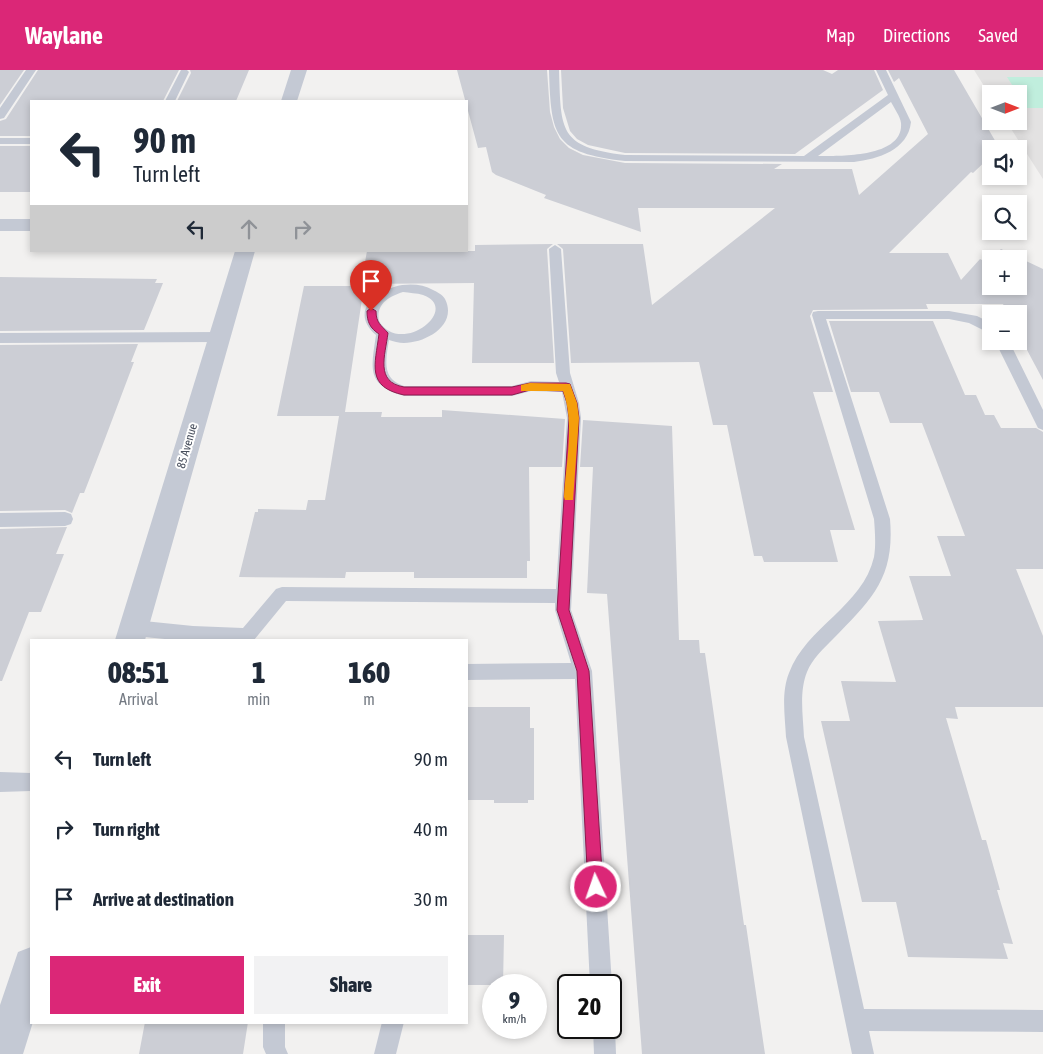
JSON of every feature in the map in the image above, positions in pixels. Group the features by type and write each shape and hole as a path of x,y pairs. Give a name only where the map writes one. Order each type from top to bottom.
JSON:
{"street":[{"path":"289,100 299,70"},
{"path":"0,225 30,225"},
{"name":"85 Avenue","path":"132,634 218,337 245,252"},
{"path":"4,1054 30,968"}],"lane":[{"path":"0,116 31,70"},
{"path":"554,70 556,116 559,128 570,142 589,152 625,158 861,159 880,154 897,140 906,129 906,122 881,70"},
{"path":"170,100 184,72"},
{"path":"808,158 894,95"},
{"path":"0,141 30,141"},
{"path":"555,248 563,373 572,403 574,418 563,596 566,624 583,671 600,974"},
{"path":"403,288 415,288 426,291 441,302 442,318 437,326 428,332 406,338 383,333 375,327 371,319 371,311 375,303 382,296 403,288"},
{"path":"863,1054 795,736 794,684 802,663 816,644 849,612 875,579 884,555 884,531 882,519 818,315 949,315 972,319 982,324"},
{"path":"383,333 379,369 380,377 392,389 404,391 512,391 530,386 566,387"},
{"path":"0,338 218,337"},
{"path":"1006,350 1043,424"},
{"path":"0,520 65,519"},
{"path":"132,634 194,634 248,638 282,594 563,596"},
{"path":"468,672 583,671"},
{"path":"0,782 30,782"},
{"path":"856,1020 1043,1021"},
{"path":"274,1024 274,1047 277,1054"},
{"path":"385,1054 393,1024"},
{"path":"604,1039 605,1054"}],"shaded area":[{"path":"974,70 1043,70 1043,179 1027,154 1027,140 1018,140 1012,130 1028,130 1028,85 983,85"}],"green space":[{"path":"1007,77 1043,77 1043,108 1028,108 1028,85 1012,85"}],"building":[{"path":"0,70 24,70 0,105"},
{"path":"38,70 179,70 164,100 30,100 30,136 0,136 0,121 6,119"},
{"path":"190,70 249,70 236,100 178,100 191,73"},
{"path":"457,70 547,70 550,112 554,127 560,139 569,148 583,155 625,163 782,164 774,169 852,169 859,195 928,134 899,78 894,82 888,70 954,70 982,118 982,130 989,130 995,140 982,140 982,164 973,173 971,172 889,253 948,253 961,280 980,259 982,260 982,295 1027,295 1027,261 1043,269 1043,380 1027,350 1027,305 926,304 928,309 813,310 810,316 833,392 813,392 855,530 830,530 838,562 764,562 762,556 754,556 727,425 713,425 699,362 571,363 563,249 557,244 643,244 652,305 775,208 638,208 641,232 544,198 546,195 492,172 486,147 478,148 468,111 468,100 465,100"},
{"path":"561,70 823,70 832,74 838,70 874,70 883,90 795,154 625,153 588,145 577,139 570,131 563,108"},
{"path":"0,146 30,146 30,192 0,192"},
{"path":"553,244 547,249 554,363 472,363 474,283 361,284 367,252 468,252 475,251 475,245"},
{"path":"0,277 157,279 155,283 163,283 144,330 0,331"},
{"path":"304,286 364,286 345,412 382,412 381,417 442,417 442,410 565,419 562,467 529,467 530,561 527,561 527,578 414,578 414,572 346,572 345,578 239,577 255,512 258,512 258,509 306,510 308,500 325,500 339,416 277,416"},
{"path":"829,321 933,321 965,395 976,395 985,415 994,415 1001,428 1036,428 1043,432 1043,569 1016,569 1043,636 1043,707 955,707 958,719 946,718 982,840 986,840 1000,890 997,890 1013,944 1003,943 1008,959 908,957 896,902 862,902 821,721 850,721 841,681 896,682 878,621 923,620 909,576 951,576 937,536 965,536 922,423 890,423 879,392 851,392"},
{"path":"138,344 131,362 134,362 84,493 80,493 72,513 65,510 0,511 0,345"},
{"path":"583,420 672,426 679,640 699,640 700,653 705,653 744,925 746,925 765,1054 642,1054 607,594 587,593 593,467 580,467"},
{"path":"67,527 56,554 64,554 41,612 29,612 2,681 0,681 0,529"},
{"path":"468,707 530,707 530,728 534,728 534,800 528,800 528,803 494,803 494,800 468,800"},
{"path":"468,935 504,935 503,974 482,974 482,985 468,985"},
{"path":"145,1024 248,1024 243,1054 139,1054"}],"slow traffic":[{"path":"524,388 530,386 566,387 574,410 569,497"}],"route":[{"path":"371,311 371,319 375,327 383,333 379,369 380,377 392,389 404,391 512,391 530,386 566,387 574,410 574,418 563,610 566,624 578,652 583,671 596,887"}]}
